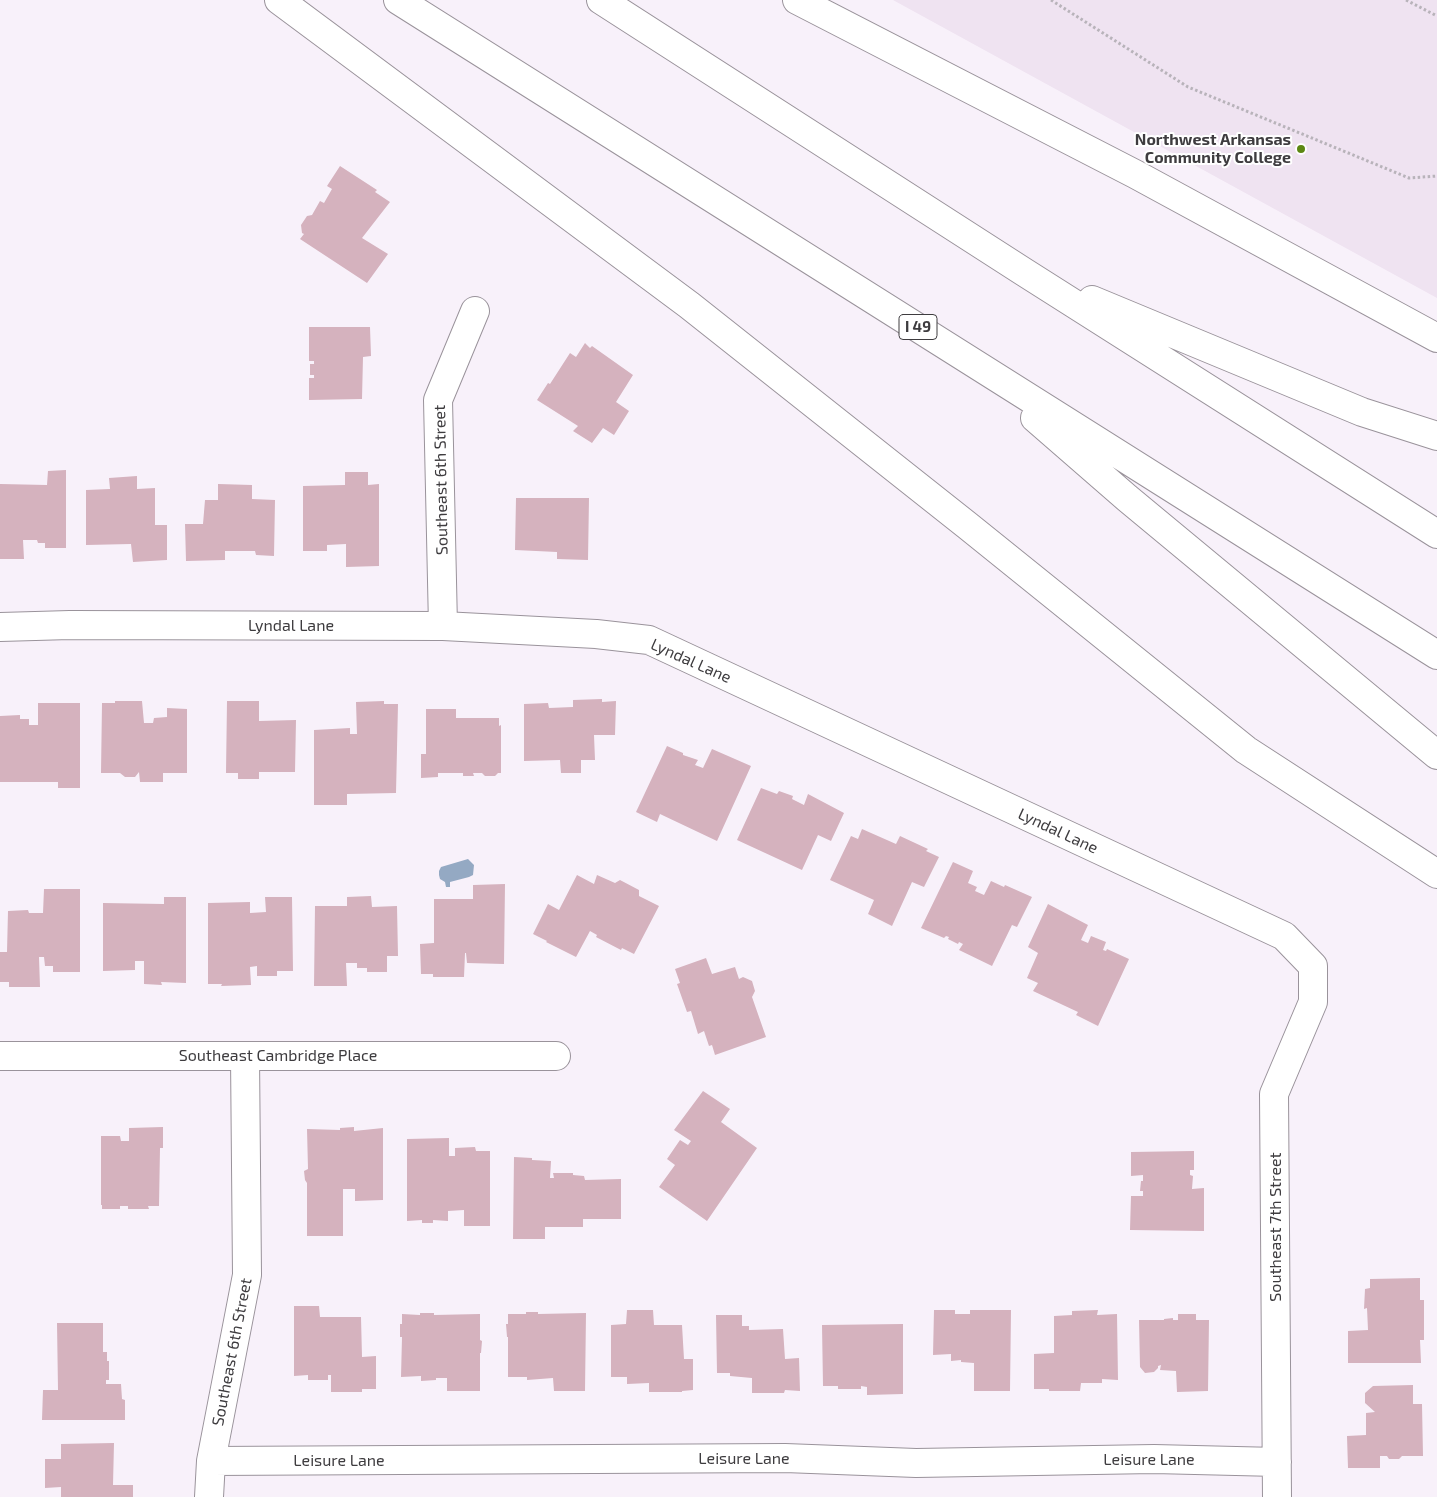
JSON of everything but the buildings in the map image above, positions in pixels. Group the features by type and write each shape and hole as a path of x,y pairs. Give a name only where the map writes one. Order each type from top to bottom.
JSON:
{"main road":[{"path":"279,0 689,305 1246,750 1437,874"},
{"name":"I 49","path":"398,0 1437,655"},
{"path":"601,0 1024,272 1437,534"},
{"path":"797,0 1135,174 1437,338"},
{"path":"1024,272 1362,412 1437,436"},
{"name":"Southeast 6th Street","path":"443,626 438,400 475,311"},
{"path":"968,359 1127,498 1437,755"},
{"name":"Lyndal Lane","path":"0,627 70,625 443,626 596,634 649,640 1284,936 1313,966"},
{"name":"Southeast 7th Street","path":"1277,1497 1274,1094 1313,1002 1313,966"},
{"name":"Southeast Cambridge Place","path":"0,1056 556,1056"},
{"name":"Southeast 6th Street","path":"209,1497 211,1462 247,1275 244,1056"},
{"name":"Leisure Lane","path":"211,1462 717,1458 784,1458 916,1463 1154,1460 1277,1462"}],"path":[{"path":"1051,0 1188,87 1409,178 1437,176"},
{"path":"1406,0 1437,16"}],"shaded area":[{"name":"Northwest Arkansas Community College","path":"893,0 1437,0 1437,298"}],"water":[{"path":"468,859 474,865 473,875 450,882 450,887 446,887 445,882 440,879 439,875 441,867"}],"place":[{"name":"Northwest Arkansas Community College","path":"1301,149"}]}
